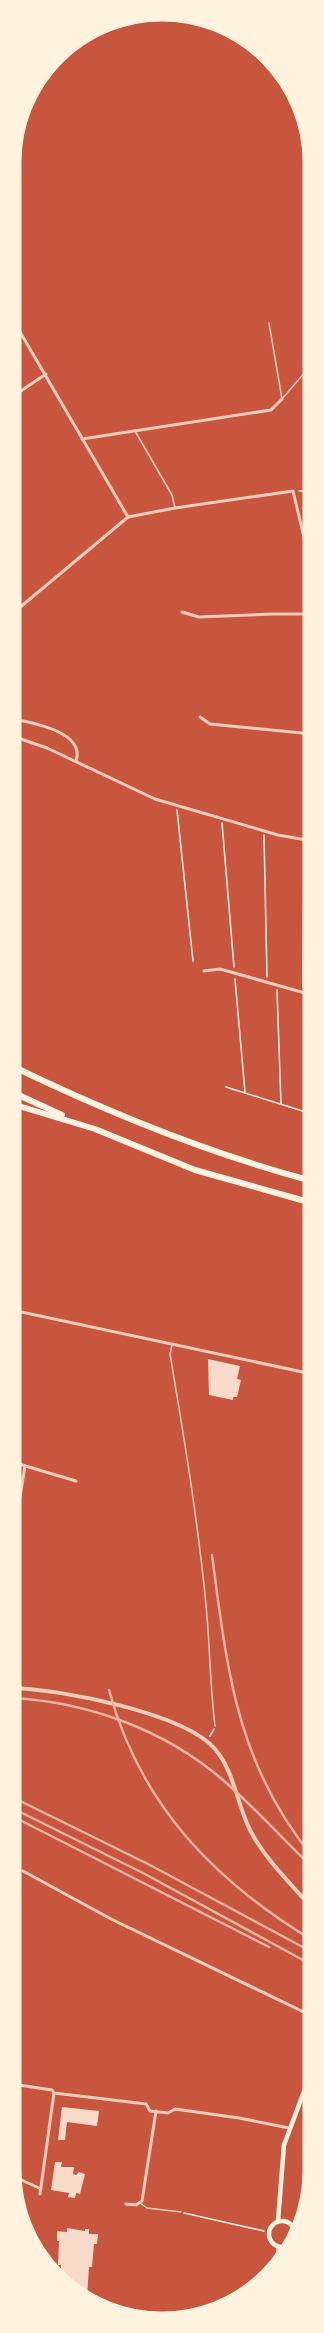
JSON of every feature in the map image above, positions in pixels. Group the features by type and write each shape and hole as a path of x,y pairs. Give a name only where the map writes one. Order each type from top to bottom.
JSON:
{"highway":[{"path":"19,1069 100,1108 168,1135 219,1153 305,1179"},
{"path":"19,1095 82,1125 195,1170 305,1201"},
{"path":"19,1106 82,1125"}],"main road":[{"path":"278,2221 281,2164 289,2128 305,2088"},
{"path":"283,2247 278,2247 272,2243 268,2235 271,2226 278,2221 286,2221 293,2227"}],"street":[{"path":"19,330 128,517"},
{"path":"19,392 46,374"},
{"path":"82,439 271,410 282,399"},
{"path":"19,608 128,517 175,508 293,491 305,542"},
{"path":"182,612 199,617 305,614"},
{"path":"200,717 210,724 305,733"},
{"path":"19,720 44,725 65,737 75,745 78,754 76,761"},
{"path":"19,739 76,761 140,792 178,806 265,832 304,840"},
{"path":"204,971 220,969 305,994"},
{"path":"19,1311 305,1372"},
{"path":"19,1464 76,1481"},
{"path":"19,1503 25,1466"},
{"path":"19,1689 68,1694 127,1708 175,1725 206,1741 222,1760 244,1815 256,1840 305,1900"},
{"path":"23,1871 111,1919 305,2013"},
{"path":"19,2085 52,2090 54,2093 146,2104 150,2111 156,2112 168,2113 175,2108 240,2118 289,2128"},
{"path":"40,2194 54,2093"},
{"path":"126,2204 140,2203 143,2197 156,2112"},
{"path":"19,2179 41,2188"},
{"path":"277,2255 278,2247"}],"lane":[{"path":"269,323 282,399"},
{"path":"282,399 305,372"},
{"path":"135,430 172,495 175,508"},
{"path":"172,1344 170,1354 206,1605 210,1680 216,1726"},
{"path":"140,2203 147,2208 181,2212"}],"path":[{"path":"293,491 305,491"},
{"path":"178,806 177,812 193,961"},
{"path":"223,819 222,828 244,1092"},
{"path":"265,832 263,840 266,982"},
{"path":"302,993 304,840"},
{"path":"278,986 281,1104"},
{"path":"226,1087 305,1112"},
{"path":"206,1741 216,1726"},
{"path":"181,2212 264,2231"}],"building":[{"path":"208,1359 240,1366 237,1379 241,1380 237,1397 233,1397 233,1400 209,1395"},
{"path":"62,2107 99,2111 97,2126 67,2122 65,2140 58,2140"},
{"path":"55,2162 62,2162 61,2167 74,2167 73,2174 76,2175 79,2172 85,2174 80,2194 76,2193 75,2198 68,2197 69,2193 51,2190"},
{"path":"67,2228 85,2231 85,2229 89,2229 89,2234 98,2234 97,2244 94,2244 92,2267 89,2267 87,2293 68,2279 61,2272 61,2265 58,2265 59,2241 57,2241 57,2231 67,2232"}],"railway":[{"path":"212,1555 223,1637 239,1713 251,1750 266,1786 286,1821 305,1847"},
{"path":"109,1690 123,1731 140,1769 161,1803 185,1835 212,1865 243,1892 276,1917 305,1936"},
{"path":"19,1699 69,1705 97,1713 151,1733 176,1747 200,1762 223,1780 305,1860"},
{"path":"19,1800 148,1864 305,1948"},
{"path":"19,1811 143,1873 305,1961"},
{"path":"19,1820 269,1947"}]}
